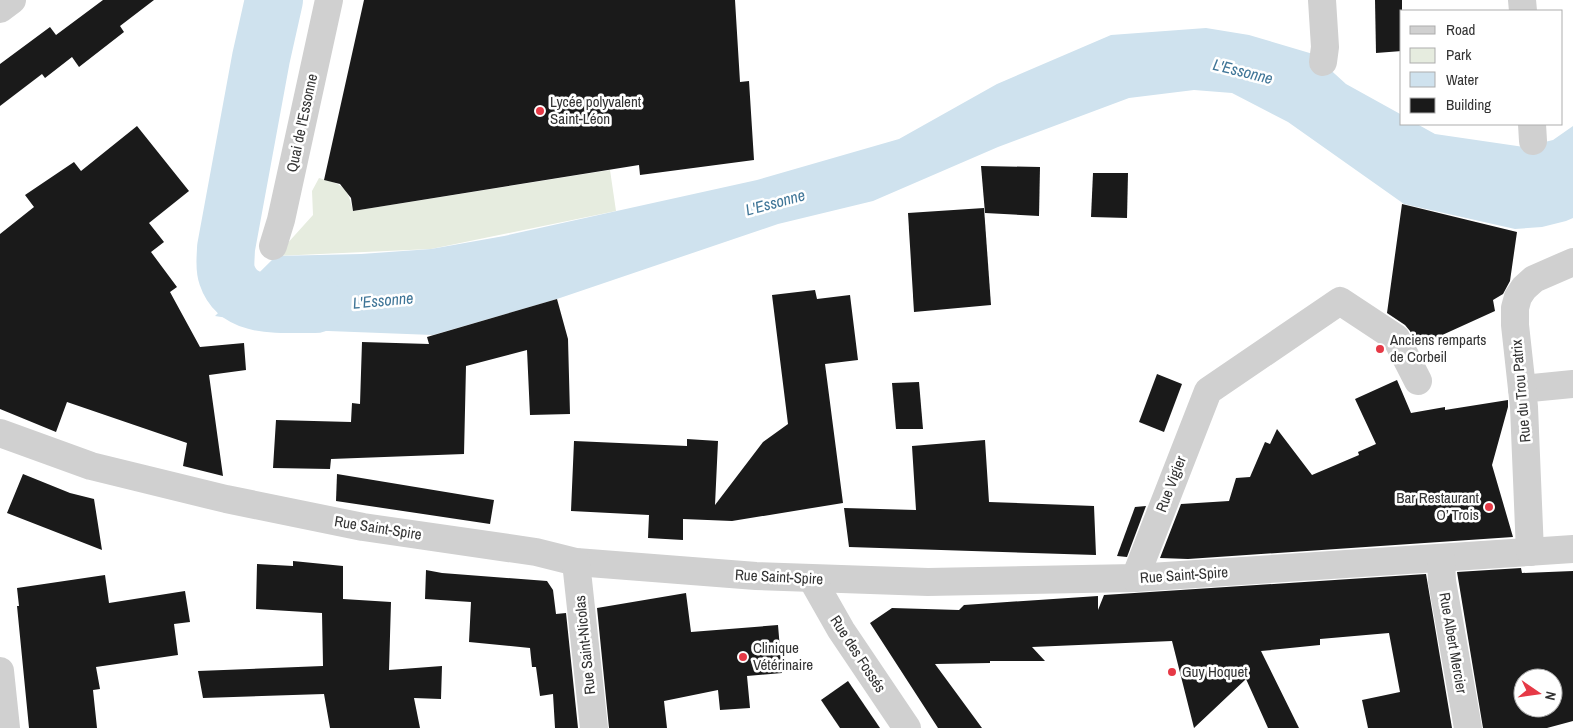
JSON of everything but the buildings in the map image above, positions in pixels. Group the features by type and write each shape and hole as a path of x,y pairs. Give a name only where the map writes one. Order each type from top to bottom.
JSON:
{"street":[{"path":"0,9 12,0"},
{"name":"Quai de l'Essonne","path":"273,246 281,220 329,0"},
{"path":"1322,0 1323,62"},
{"name":"Rue du Trou Patrix","path":"1530,552 1522,389 1510,347 1515,325 1515,308 1518,297 1534,279 1544,273 1573,262"},
{"name":"Rue Vigier","path":"1135,578 1208,391 1340,301 1396,338 1418,381"},
{"path":"1522,389 1573,384"},
{"name":"Rue Saint-Spire","path":"0,433 91,466 226,499 364,527 536,552 576,562 756,576 928,582 1135,578 1573,549"},
{"name":"Rue Albert Mercier","path":"1441,558 1442,581 1468,728"},
{"name":"Rue Saint-Nicolas","path":"576,562 594,728"},
{"name":"Rue des Fossés","path":"812,578 841,630 907,728"},
{"path":"0,671 6,728"}],"green space":[{"path":"610,170 616,211 431,249 276,256 313,215 312,191 319,178 343,188 349,196 353,211"}],"water":[{"path":"1206,28 1249,35 1313,54 1346,84 1400,114 1400,125 1419,125 1435,134 1524,147 1553,140 1573,126 1573,218 1542,227 1515,229 1404,204 1288,122 1232,93 1194,90 1129,98 998,147 873,201 778,224 557,299 433,335 302,330 215,316 276,256 361,254 431,249 504,236 757,180 899,139 997,84 1111,35"}],"waterway":[{"name":"L'Essonne","path":"274,0 261,58 226,248 226,269 233,287 241,295 252,300 277,304 315,304"}],"place":[{"name":"Lycée polyvalent Saint-Léon","path":"540,111"},
{"name":"Anciens remparts de Corbeil","path":"1380,349"},
{"name":"Bar Restaurant O’ Trois","path":"1489,507"},
{"name":"Clinique Vétérinaire","path":"743,657"},
{"name":"Guy Hoquet","path":"1172,672"}]}
